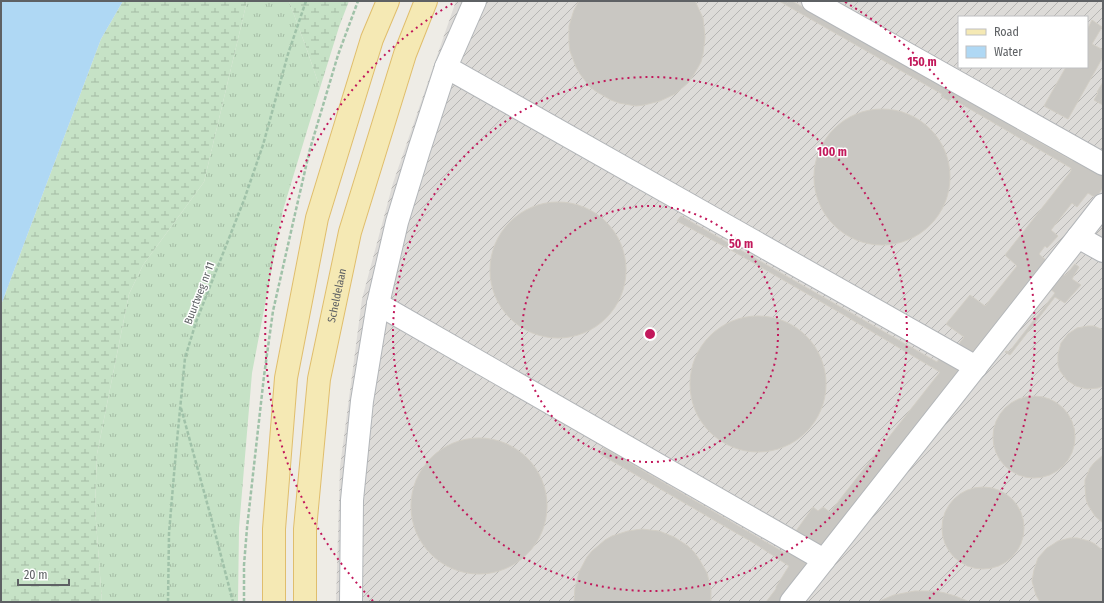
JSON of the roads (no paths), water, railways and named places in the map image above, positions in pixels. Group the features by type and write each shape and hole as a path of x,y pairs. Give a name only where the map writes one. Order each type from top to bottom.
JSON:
{"main road":[{"path":"274,602 274,529 286,378 317,218 372,39 388,1"},
{"name":"Scheldelaan","path":"305,602 305,529 319,379 350,232 405,54 426,1"}],"lane":[{"path":"351,602 352,500 362,401 378,304 397,222 418,150 446,67 475,1"},
{"path":"813,1 1103,164"},
{"path":"446,67 976,367"},
{"path":"791,602 1103,205"},
{"path":"1078,237 1103,251"},
{"path":"378,304 824,560"}],"water":[{"path":"1,1 123,1 101,39 1,305"}]}
